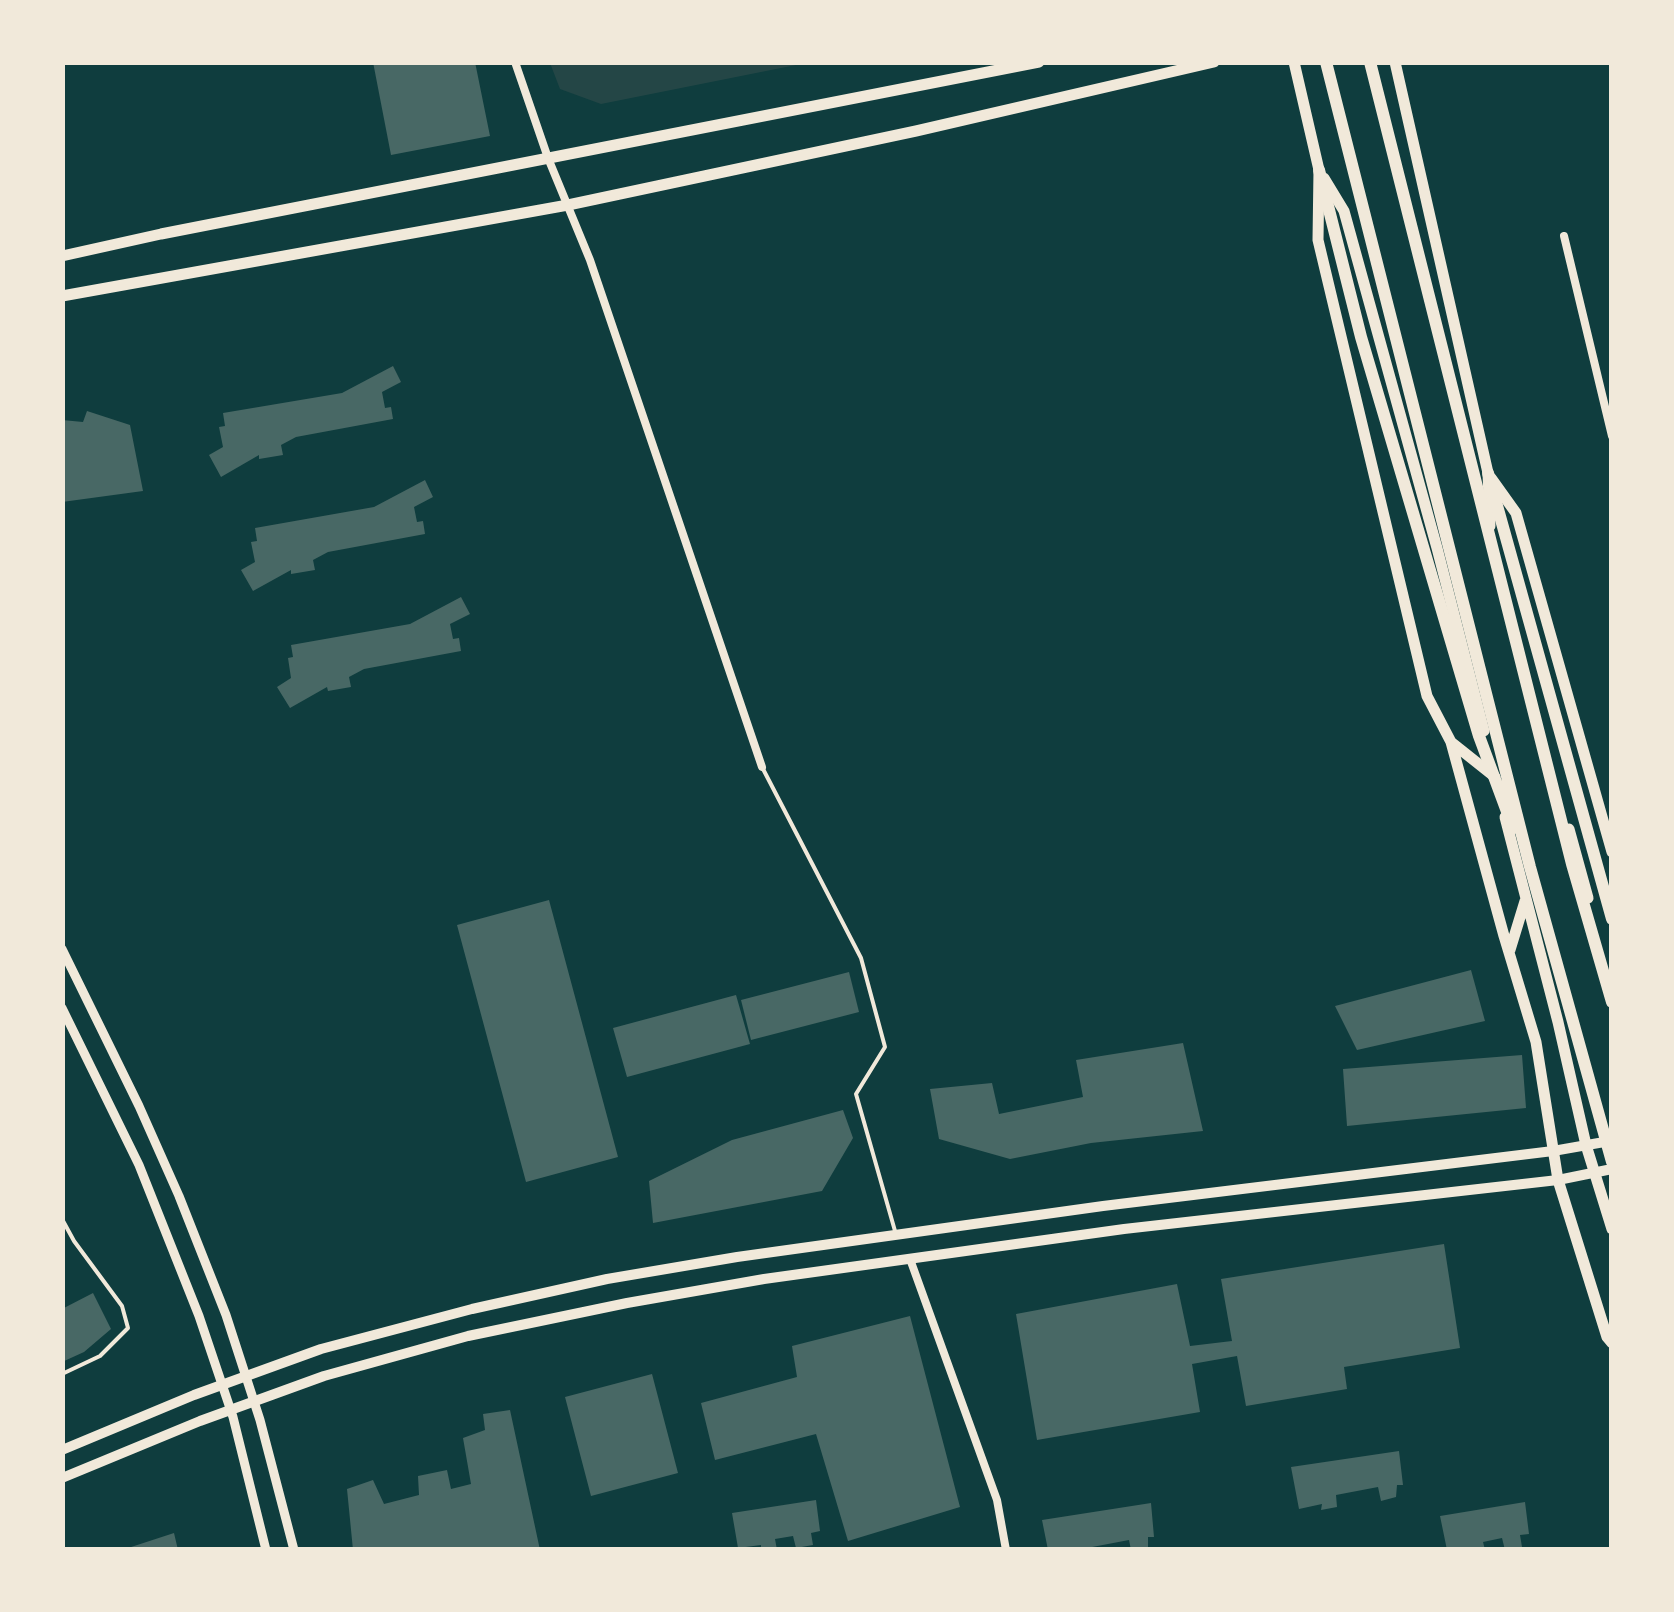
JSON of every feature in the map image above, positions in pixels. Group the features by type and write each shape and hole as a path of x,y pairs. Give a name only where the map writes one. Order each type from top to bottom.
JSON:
{"highway":[{"path":"1326,62 1530,868 1612,1166"},
{"path":"1370,62 1572,864 1612,1002"},
{"path":"1320,170 1361,337 1480,736 1530,868"},
{"path":"1488,473 1612,920"}],"main road":[{"path":"62,256 1039,62"},
{"path":"62,296 568,205 1214,62"},
{"path":"1294,62 1320,170 1318,240 1427,696 1452,742 1536,1042 1558,1180 1612,1343"},
{"path":"1395,62 1488,473 1491,540 1612,984"},
{"path":"1320,170 1344,211 1437,548 1586,1146 1612,1229"},
{"path":"1488,473 1516,513 1612,852"},
{"path":"1452,742 1495,777"},
{"path":"1509,952 1525,902"},
{"path":"62,1450 222,1384 322,1349 587,1283 737,1257 1103,1206 1612,1141"},
{"path":"62,1478 324,1376 468,1336 627,1302 1124,1229 1558,1180 1612,1166"}],"street":[{"path":"515,62 548,158 590,260 762,767"},
{"path":"1564,236 1612,436"},
{"path":"62,949 139,1106 226,1316 254,1401 294,1550"},
{"path":"62,1008 139,1165 199,1316 230,1410 266,1550"},
{"path":"910,1259 997,1500 1006,1550"}],"lane":[{"path":"762,767 860,958 885,1046 856,1094 896,1235"},
{"path":"62,1219 122,1306 128,1328 100,1356 62,1374"}],"shaded area":[{"path":"550,63 806,63 601,104 560,89"}],"building":[{"path":"373,62 475,62 490,136 391,155"},
{"path":"393,366 401,382 382,392 385,408 391,407 393,419 296,437 281,445 283,455 259,459 259,455 221,477 209,455 223,447 219,427 225,426 223,413 342,393"},
{"path":"87,411 130,425 143,491 62,502 62,420 83,422"},
{"path":"425,480 433,497 414,507 417,522 423,521 425,534 328,552 313,560 315,570 291,574 291,570 253,591 241,570 255,562 251,542 257,541 255,528 374,507"},
{"path":"461,597 470,614 450,624 453,639 459,638 461,651 364,669 349,677 351,687 328,691 327,687 290,708 277,687 291,678 291,645 410,624"},
{"path":"549,900 618,1157 526,1182 457,925"},
{"path":"1471,970 1485,1021 1357,1050 1335,1006"},
{"path":"849,972 859,1012 751,1040 741,1000"},
{"path":"736,995 750,1044 627,1077 613,1028"},
{"path":"1183,1043 1203,1131 1091,1143 1010,1159 939,1139 930,1089 992,1083 999,1114 1083,1097 1076,1060"},
{"path":"1522,1055 1526,1108 1347,1126 1343,1069"},
{"path":"843,1110 853,1138 822,1191 653,1223 649,1181 732,1140"},
{"path":"1444,1244 1460,1348 1344,1367 1347,1389 1246,1406 1237,1356 1192,1364 1200,1412 1037,1440 1016,1314 1177,1284 1190,1346 1232,1341 1221,1279"},
{"path":"93,1293 111,1329 84,1352 62,1362 62,1309"},
{"path":"910,1316 960,1507 848,1541 816,1434 715,1460 701,1403 797,1377 792,1346"},
{"path":"652,1374 678,1473 591,1496 565,1397"},
{"path":"510,1410 540,1550 353,1550 347,1489 373,1480 384,1504 419,1495 418,1476 447,1470 451,1489 471,1484 463,1438 485,1430 483,1414"},
{"path":"1399,1451 1403,1485 1397,1485 1396,1497 1381,1501 1378,1487 1336,1495 1337,1507 1321,1510 1322,1504 1299,1509 1291,1467"},
{"path":"816,1500 820,1531 811,1533 813,1545 796,1548 793,1536 775,1539 777,1550 761,1550 761,1545 738,1548 732,1513"},
{"path":"1525,1502 1529,1534 1520,1535 1522,1547 1505,1550 1502,1538 1483,1542 1485,1550 1447,1550 1440,1516"},
{"path":"1151,1503 1154,1537 1148,1537 1148,1550 1131,1550 1129,1540 1087,1550 1048,1550 1042,1520"},
{"path":"174,1533 178,1550 125,1550 125,1549"}]}
